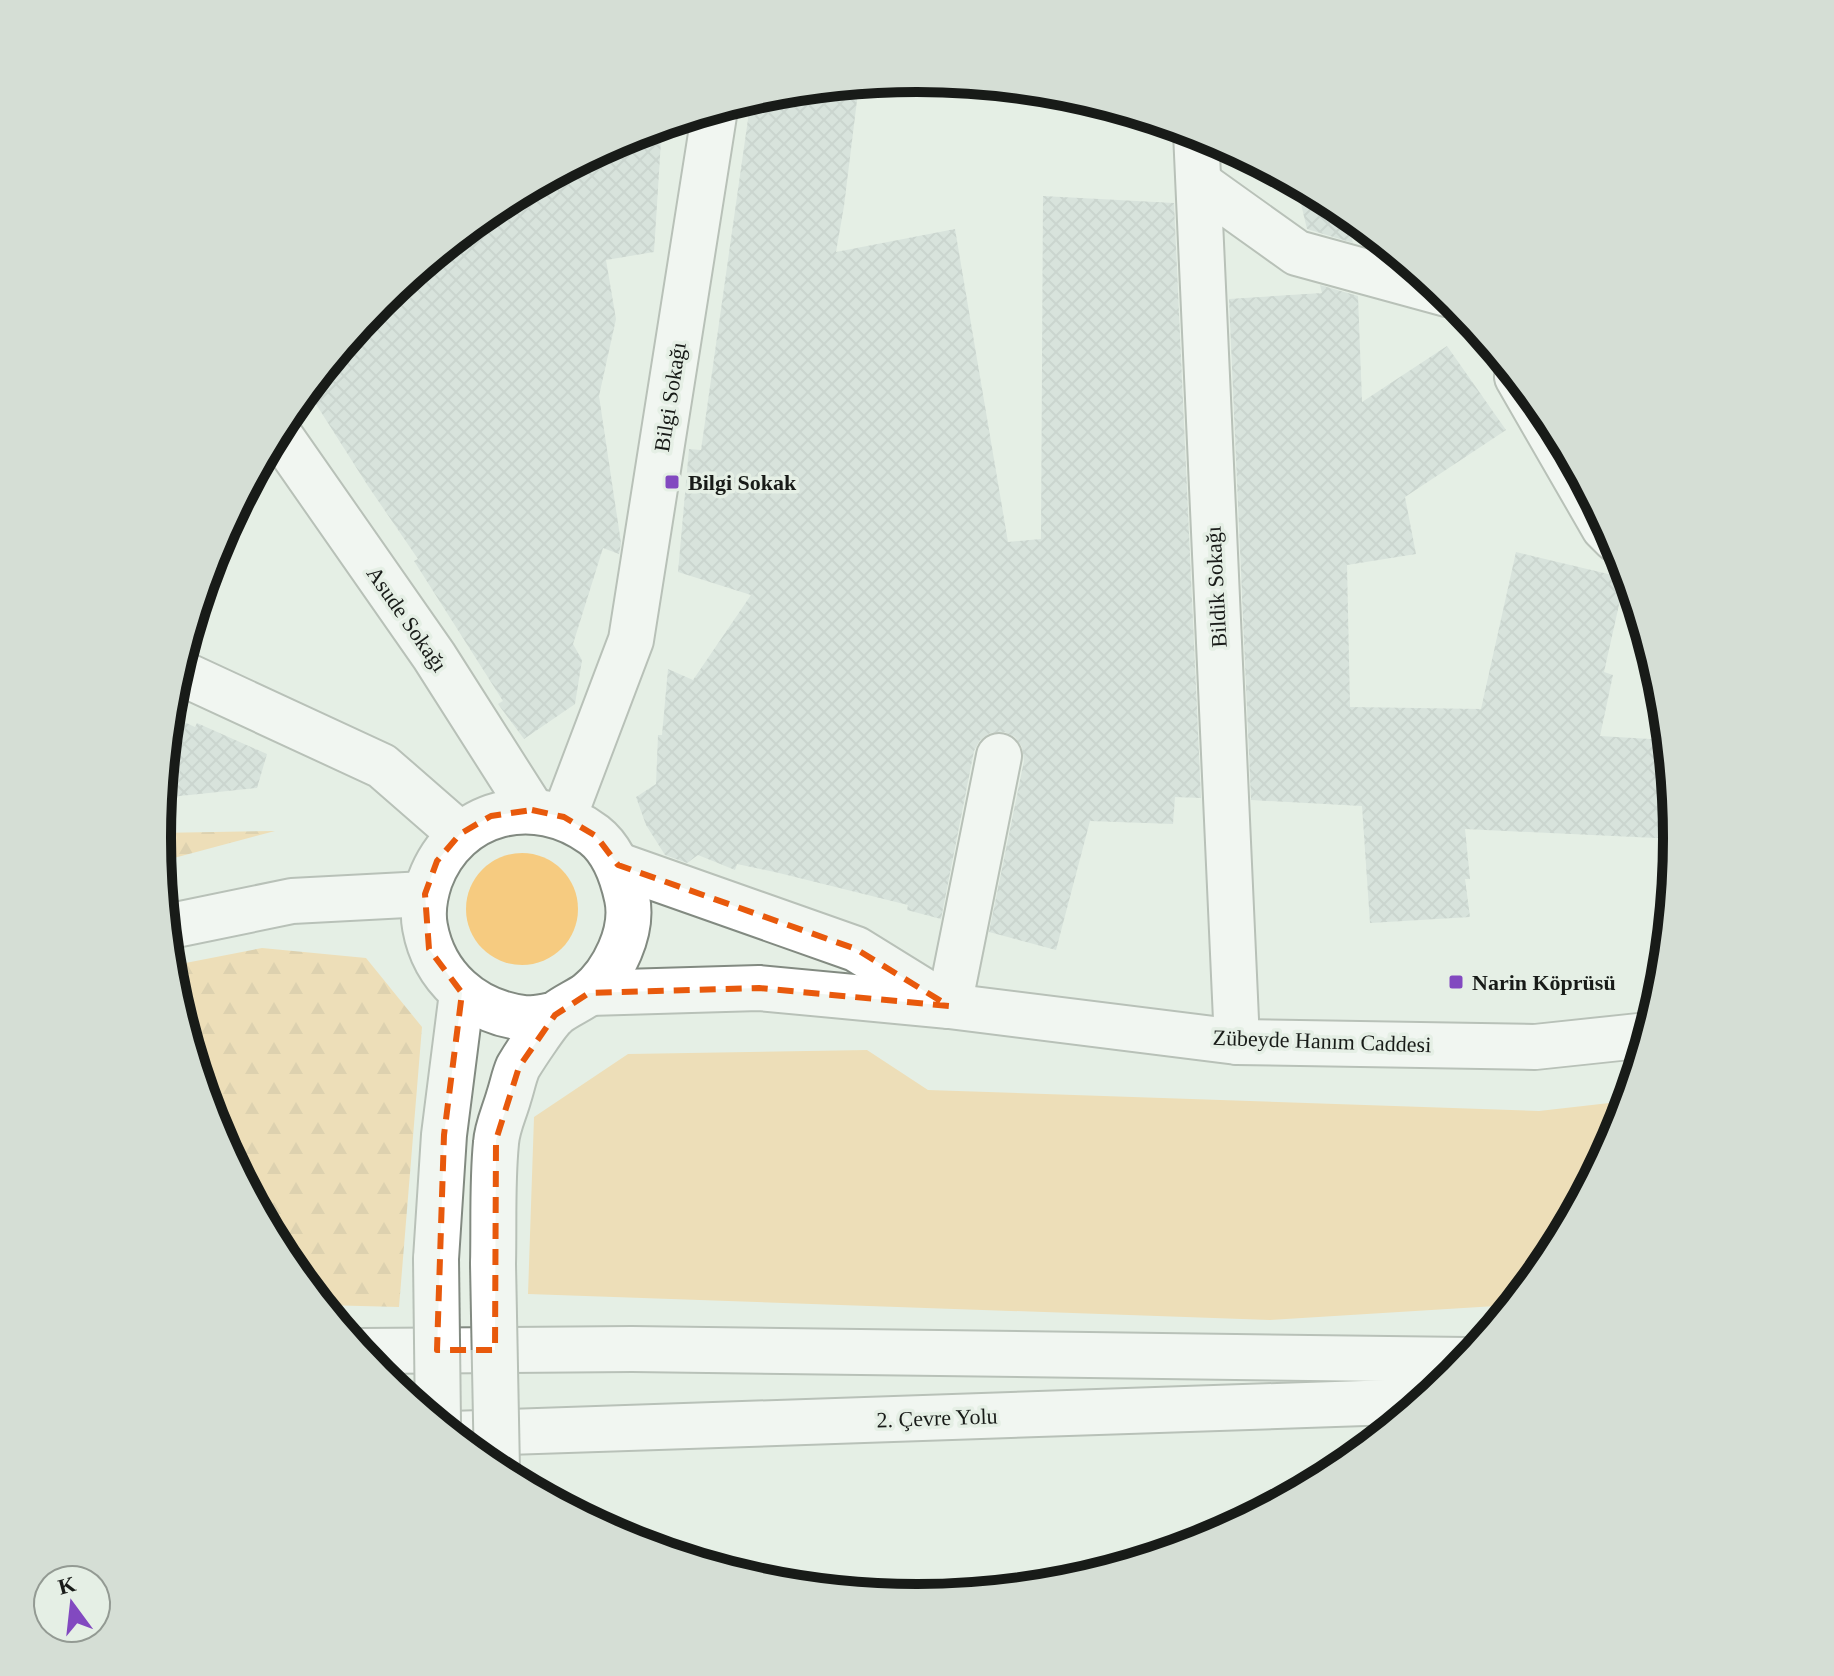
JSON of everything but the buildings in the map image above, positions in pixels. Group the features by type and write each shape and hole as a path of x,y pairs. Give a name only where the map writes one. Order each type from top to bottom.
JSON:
{"main road":[{"name":"Bilgi Sokağı","path":"548,814 631,640 713,120"},
{"name":"Bildik Sokağı","path":"1197,147 1237,1042"},
{"path":"1199,183 1297,253 1419,286"},
{"name":"Asude Sokağı","path":"285,443 548,814"},
{"path":"189,676 382,766 460,834"},
{"path":"618,865 856,949 949,1006 999,756"},
{"path":"497,1454 493,1264 496,1140 519,1067 572,1004 612,968 626,937 628,901 618,865 596,836 548,814 491,816 460,834 437,861 425,894 424,922 429,949 443,972 462,993 491,1009 525,1018 572,1004"},
{"path":"176,925 292,901 425,894"},
{"name":"Zübeyde Hanım Caddesi","path":"572,1004 759,988 949,1006 1237,1042 1535,1047 1636,1036"},
{"path":"438,1409 436,1259 444,1135 462,993"},
{"path":"375,1351 632,1349 1451,1360"},
{"name":"2. Çevre Yolu","path":"468,1433 1406,1402"}],"highlighted area":[{"path":"532,810 564,817 596,836 618,865 856,949 949,1006 759,988 589,993 555,1015 519,1067 496,1140 495,1350 437,1350 444,1135 462,993 429,949 425,894 437,861 460,834 491,816"}],"green space":[{"path":"275,831 172,859 171,833"},
{"path":"522,853 543,858 561,870 573,888 578,909 573,930 561,948 543,960 522,965 501,960 483,948 471,930 466,909 471,888 483,870 501,858"},
{"path":"262,948 366,958 422,1027 399,1307 336,1305 271,1211 248,1168 211,1078 196,1031 182,964"},
{"path":"867,1050 928,1090 1539,1111 1614,1103 1586,1168 1563,1211 1498,1306 1270,1320 528,1294 534,1117 628,1054"}],"place":[{"name":"Bilgi Sokak","path":"672,482"},
{"name":"Narin Köprüsü","path":"1456,982"}]}
